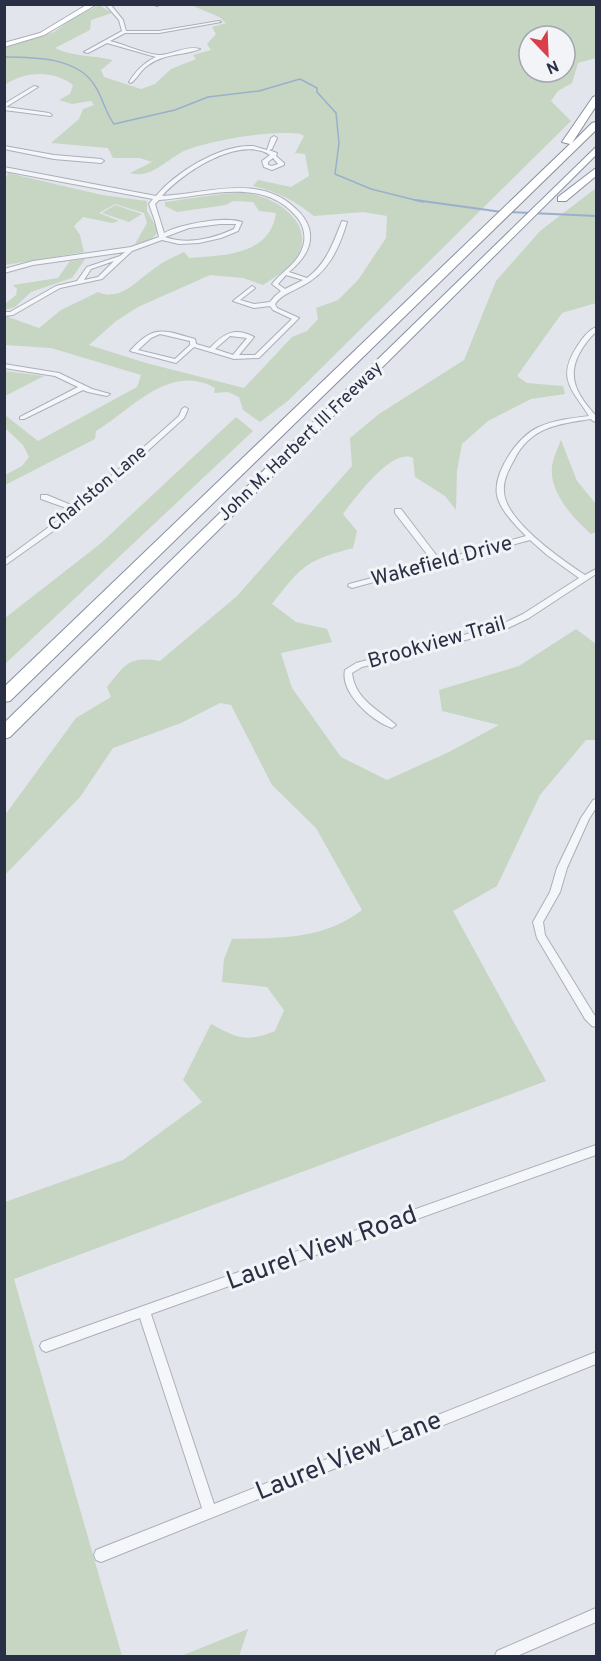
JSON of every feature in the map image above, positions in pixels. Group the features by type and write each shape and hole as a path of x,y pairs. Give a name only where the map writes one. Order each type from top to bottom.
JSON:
{"highway":[{"path":"523,198 597,99"},
{"name":"John M. Harbert III Freeway","path":"4,697 597,125"},
{"name":"John M. Harbert III Freeway","path":"4,733 597,150"},
{"path":"505,241 597,171"}],"street":[{"path":"5,44 45,32 94,4"},
{"path":"107,4 121,20 124,33"},
{"path":"86,52 124,33 159,32 219,22"},
{"path":"109,42 160,57"},
{"path":"131,82 143,66 160,57 198,49"},
{"path":"4,107 36,87"},
{"path":"4,107 49,115"},
{"path":"268,149 274,138"},
{"path":"4,147 54,157 100,161"},
{"path":"4,314 11,314 45,293 80,280 100,278 119,258 132,249 162,237 189,227 239,222 236,230 216,238 172,242 162,237 152,204 166,186 201,162 234,152 268,149 275,154"},
{"path":"4,169 156,198 237,189 278,197 298,213 306,227 307,244 298,261 277,280 277,286 284,291"},
{"path":"272,304 276,296 308,280 330,260 344,222"},
{"path":"4,271 33,263 132,249"},
{"path":"80,280 89,268 119,258"},
{"path":"286,273 308,280"},
{"path":"252,288 236,301 254,306 272,304"},
{"path":"193,345 246,359 260,356 296,318 275,309 272,304"},
{"path":"584,578 547,553 532,537 501,496 500,485 514,449 523,439 546,426 595,420 572,386 568,374 571,362 587,336 597,329"},
{"path":"159,331 193,340 193,345 176,361 133,351 151,333 159,331"},
{"path":"211,350 226,334 251,336 234,357"},
{"path":"4,366 57,374 83,387 107,394"},
{"path":"22,418 83,387"},
{"name":"Charlston Lane","path":"5,562 76,510 182,417 185,409"},
{"path":"44,497 76,510"},
{"path":"398,511 439,564"},
{"name":"Wakefield Drive","path":"352,586 532,537"},
{"name":"Brookview Trail","path":"338,669 348,672 359,665 501,628 526,616 597,571"},
{"path":"348,672 351,686 373,715 392,725"},
{"path":"597,802 585,818 562,868 555,892 538,921 540,935 589,1016 597,1023"},
{"name":"Laurel View Road","path":"46,1346 597,1150"},
{"path":"144,1312 210,1512"},
{"name":"Laurel View Lane","path":"101,1555 597,1358"},
{"path":"502,1656 597,1615"}],"green space":[{"path":"99,5 112,13 91,20 90,30 55,48 69,53 113,60 101,70 104,77 141,89 155,84 171,69 196,59 193,55 211,50 207,44 216,34 212,27 226,23 219,17 191,5 596,5 596,58 578,63 577,66 577,24 517,24 517,84 570,84 558,91 551,101 571,121 289,400 260,422 243,410 239,397 228,392 214,393 215,388 198,382 182,381 167,385 137,401 96,431 95,439 5,485 5,475 22,466 29,457 23,445 5,428 5,415 38,441 137,387 141,375 51,348 5,345 5,316 39,328 61,310 98,292 114,294 121,292 162,263 184,252 189,258 216,256 230,254 255,245 265,238 272,227 276,213 259,211 253,202 233,201 226,205 177,212 165,206 165,202 233,193 266,198 288,212 296,221 301,231 302,243 298,255 287,268 263,285 243,278 210,275 138,307 116,321 89,345 146,363 244,388 292,337 307,331 318,319 316,308 338,300 358,280 386,238 387,216 363,212 314,216 285,197 253,186 258,180 291,187 309,176 305,154 295,153 304,136 301,134 260,134 215,142 189,149 153,170 138,174 130,173 152,162 140,158 113,158 108,148 51,143 79,119 83,109 94,105 91,101 72,104 59,100 70,94 73,85 57,77 30,75 5,85 5,47 54,32 72,19"},
{"path":"8,173 102,195 147,201 147,211 158,230 152,239 135,244 147,223 144,213 115,204 99,213 119,221 112,223 83,217 74,226 80,235 84,252 5,265 4,183"},
{"path":"596,188 596,303 562,313 517,376 527,383 563,386 565,394 531,399 488,421 462,444 457,471 456,510 445,496 415,477 413,458 404,457 385,467 365,486 343,514 357,531 353,548 324,557 306,566 272,604 296,622 327,629 332,642 281,653 292,688 341,757 387,780 449,752 499,725 442,711 439,690 519,666 576,629 596,644 596,740 586,740 540,795 497,886 453,911 546,1081 14,1279 122,1656 5,1656 5,1202 123,1160 202,1102 183,1080 211,1024 235,1036 249,1038 275,1031 284,1010 267,987 222,982 224,959 232,939 284,937 316,932 347,920 362,910 316,828 272,785 231,705 220,703 181,723 113,748 80,797 5,875 5,815 76,718 111,697 107,687 124,667 134,661 160,661 237,596 352,466 350,438 379,414 464,360 496,281 540,231"},
{"path":"115,205 142,214 129,222 102,213"},
{"path":"85,259 72,278 31,292 15,307 5,310 5,304 16,295 17,289 13,285 58,278 70,261"},
{"path":"5,371 44,376 5,396"},
{"path":"236,417 253,431 5,664 5,618 100,544"},
{"path":"561,440 577,481 596,504 596,532 591,534 570,513 554,486 552,467"},
{"path":"248,1629 239,1656 181,1656"}],"waterway":[{"path":"4,57 28,57 54,61 78,69 95,86 114,124 175,110 208,97 259,91 300,79 317,88 317,92 336,113 339,143 335,174 371,189 415,200"},
{"path":"415,200 502,212"},
{"path":"415,200 423,202"},
{"path":"509,212 596,216"}]}
